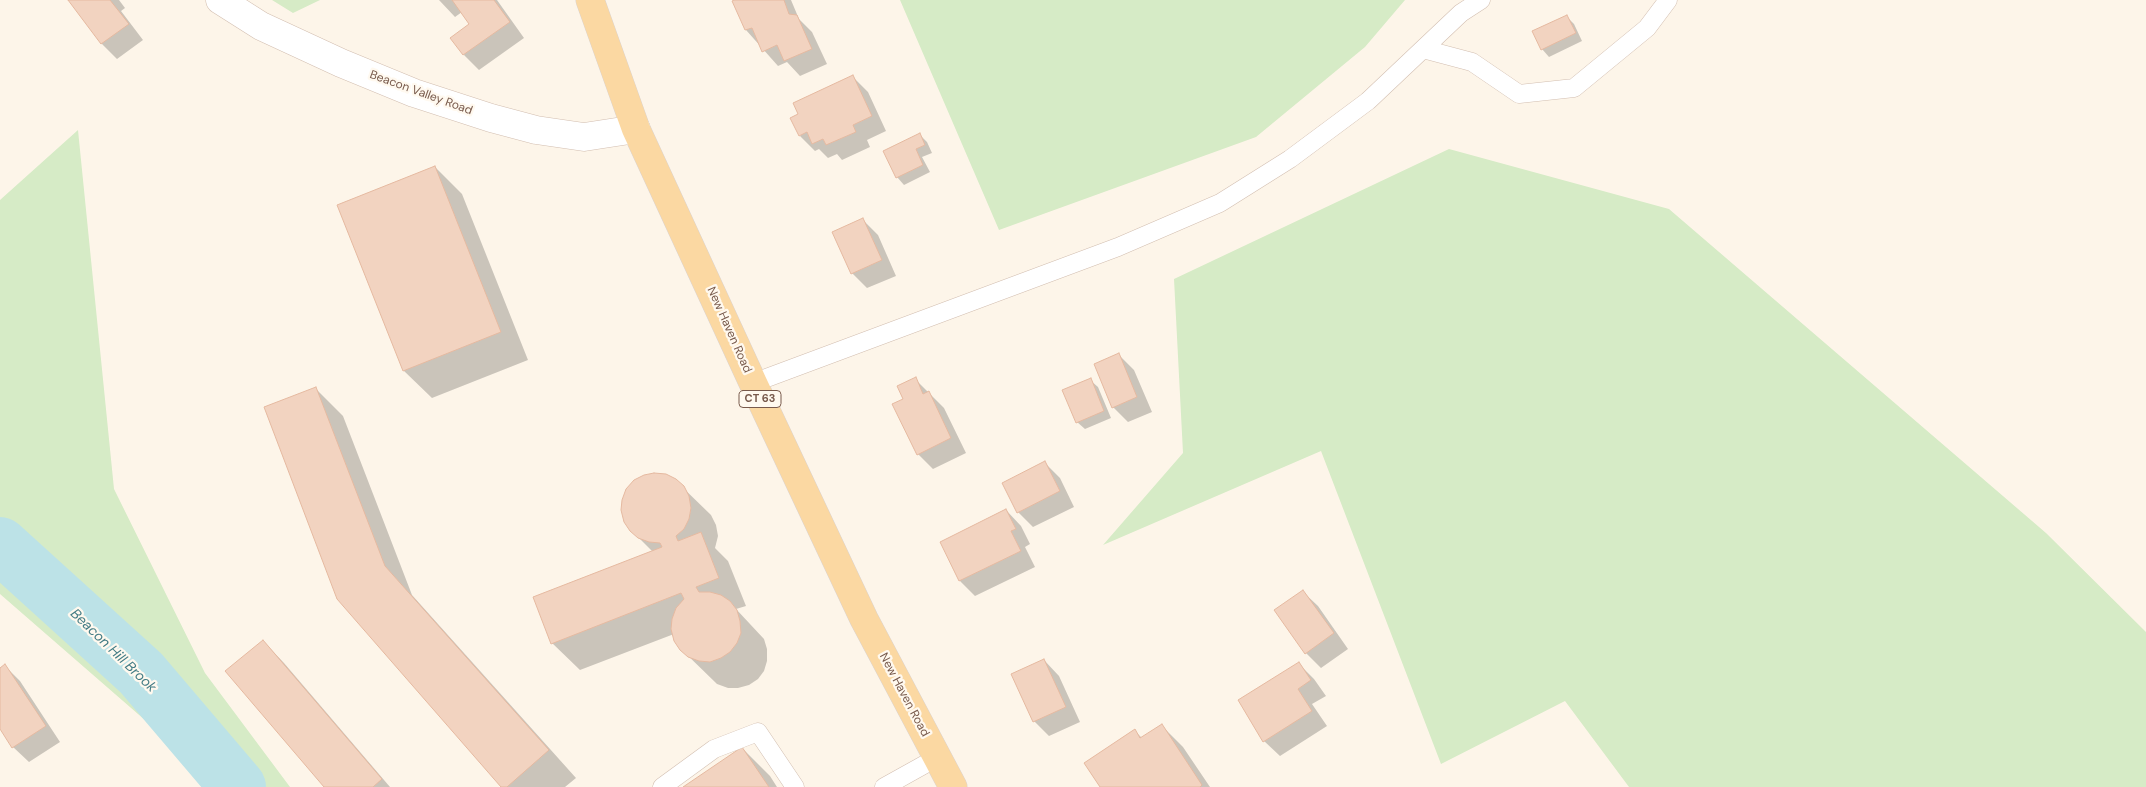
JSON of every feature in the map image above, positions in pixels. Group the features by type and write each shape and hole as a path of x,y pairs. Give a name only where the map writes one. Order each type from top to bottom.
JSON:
{"main road":[{"name":"New Haven Road","path":"590,0 636,129 753,383 864,619 953,787"}],"street":[{"name":"Beacon Valley Road","path":"220,0 261,26 341,64 414,93 491,118 536,130 584,137 636,129"}],"lane":[{"path":"753,383 1118,247 1220,204 1290,159 1368,101 1461,13 1481,0"},
{"path":"1423,49 1472,62 1519,94 1574,88 1647,28 1668,0"},
{"path":"662,787 714,749 758,732 795,787"},
{"path":"884,787 938,757"}],"green space":[{"path":"272,0 320,0 293,13"},
{"path":"900,0 1405,0 1365,47 1256,137 999,230"},
{"path":"78,130 114,489 205,673 290,787 207,787 169,741 0,594 0,200"},
{"path":"1449,149 1669,209 2046,533 2146,632 2146,787 1629,787 1565,701 1441,764 1321,451 1103,545 1183,453 1174,279"}],"building":[{"path":"68,0 110,0 129,24 101,44"},
{"path":"452,0 494,0 510,22 463,55 450,38 469,24"},
{"path":"784,0 789,14 797,15 812,49 784,61 777,45 762,52 752,28 745,30 732,1"},
{"path":"1567,15 1576,33 1541,50 1532,31"},
{"path":"853,75 872,116 853,125 856,132 826,145 823,139 812,144 807,132 799,136 790,118 798,114 793,103"},
{"path":"920,133 925,145 916,149 923,165 896,178 883,151"},
{"path":"435,166 501,332 403,371 337,205"},
{"path":"863,218 882,260 851,274 832,232"},
{"path":"1119,353 1137,397 1112,408 1094,364"},
{"path":"916,377 923,394 929,391 951,438 917,455 892,404 903,399 897,386"},
{"path":"1091,378 1104,411 1076,423 1062,390"},
{"path":"316,387 385,566 549,750 507,787 501,787 337,599 264,407"},
{"path":"1045,461 1060,491 1017,513 1002,483"},
{"path":"654,473 666,474 676,479 684,486 689,496 691,508 689,519 684,529 676,536 678,541 701,532 719,578 696,587 699,592 721,595 730,601 737,610 741,633 737,643 730,652 710,662 688,657 680,650 674,641 671,629 676,608 684,599 681,593 551,644 533,597 662,547 660,543 638,538 630,531 624,522 621,510 626,489 634,480"},
{"path":"1006,509 1016,529 1011,531 1021,551 959,581 940,542"},
{"path":"1303,590 1334,633 1305,654 1274,610"},
{"path":"263,640 382,779 373,787 324,787 225,671"},
{"path":"1044,659 1066,707 1033,722 1011,674"},
{"path":"1299,662 1311,680 1298,689 1312,711 1263,742 1238,700"},
{"path":"5,664 46,726 12,748 0,729 0,668"},
{"path":"1162,724 1202,785 1200,787 1100,787 1084,763 1135,729 1140,738"},
{"path":"742,747 769,787 683,787"}],"waterway":[{"name":"Beacon Hill Brook","path":"0,545 141,673 238,787"}]}
